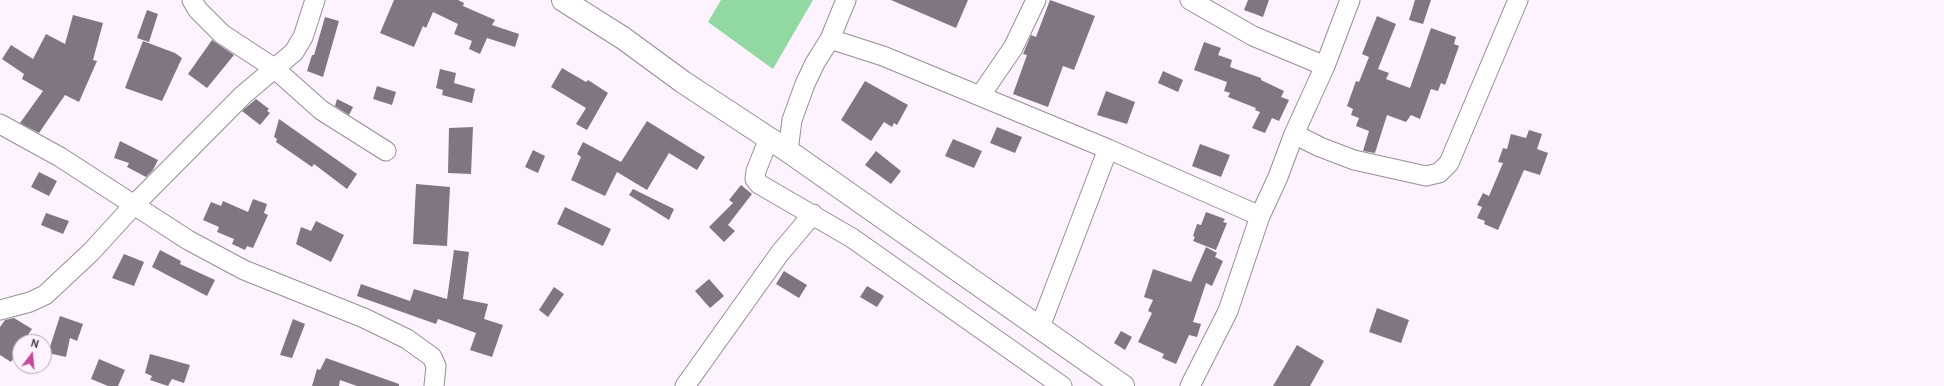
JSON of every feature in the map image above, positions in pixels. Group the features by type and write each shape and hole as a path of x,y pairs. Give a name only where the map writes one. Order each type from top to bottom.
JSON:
{"main road":[{"path":"563,0 623,38 683,82 788,151 1123,386"}],"street":[{"path":"192,0 198,10 222,34 274,68 321,110 386,151"},
{"path":"0,310 30,302 45,295 91,252 134,205 243,95 294,52 303,37 315,0"},
{"path":"788,151 792,120 805,84 815,63 830,39 846,0"},
{"path":"980,96 1013,48 1036,0"},
{"path":"1191,0 1253,36 1325,66"},
{"path":"1190,386 1228,311 1260,216 1278,177 1294,134 1325,66 1350,0"},
{"path":"1294,134 1320,147 1354,160 1426,176 1439,173 1449,164 1518,0"},
{"path":"830,39 883,56 1108,149 1260,216"},
{"path":"0,124 60,157 188,240 244,270 364,318 407,339 432,357 436,366 434,386"},
{"path":"769,138 756,171 755,179 759,184 813,214 923,288 1037,380 1062,386"},
{"path":"1040,327 1108,149"},
{"path":"685,386 780,253 813,214"}],"green space":[{"path":"721,0 813,0 773,69 708,22"}],"building":[{"path":"394,0 458,0 464,3 463,6 495,20 492,25 519,34 515,47 487,38 480,54 469,49 472,41 454,34 458,24 433,12 426,28 423,26 414,47 380,33"},
{"path":"891,0 968,0 956,28"},
{"path":"1050,0 1095,16 1074,70 1063,66 1048,107 1013,94 1027,55 1023,54 1031,35 1036,37"},
{"path":"1248,0 1269,0 1263,17 1244,10"},
{"path":"1415,0 1431,0 1423,24 1409,20"},
{"path":"147,10 158,14 149,42 137,38"},
{"path":"73,15 103,23 93,60 97,61 79,102 65,95 39,133 20,123 43,91 22,79 24,74 2,59 11,45 33,59 46,34 65,44"},
{"path":"1377,16 1396,24 1378,69 1389,73 1386,79 1410,88 1431,28 1456,37 1454,44 1459,46 1445,85 1441,83 1438,91 1431,89 1420,119 1411,115 1406,122 1387,115 1375,153 1363,151 1369,131 1356,126 1359,118 1351,115 1353,109 1347,106 1356,81 1359,82 1369,57 1362,54"},
{"path":"325,17 339,21 323,77 307,71 312,55 314,55"},
{"path":"212,40 234,55 207,88 188,74"},
{"path":"143,41 175,53 182,58 162,101 125,88"},
{"path":"1204,42 1221,48 1218,55 1232,60 1230,67 1261,78 1261,80 1284,91 1281,97 1289,100 1279,121 1272,118 1265,133 1252,128 1260,112 1255,110 1256,108 1228,97 1230,93 1224,91 1227,82 1194,70"},
{"path":"562,68 586,82 588,80 608,93 587,130 576,124 586,108 551,87"},
{"path":"440,69 456,73 454,83 475,89 472,103 442,95 443,90 436,88"},
{"path":"1163,71 1183,80 1178,92 1158,83"},
{"path":"865,81 908,105 897,125 894,123 892,127 884,122 871,141 841,120"},
{"path":"377,86 396,92 392,105 373,99"},
{"path":"1106,91 1135,102 1127,124 1097,115"},
{"path":"256,99 269,109 267,111 270,113 260,125 242,111"},
{"path":"337,99 353,107 349,115 335,106"},
{"path":"279,119 357,174 347,189 314,164 312,167 276,142 277,139 274,137"},
{"path":"647,121 705,157 697,170 669,153 647,190 617,172 605,196 571,180 581,157 577,154 583,142 621,162"},
{"path":"473,127 471,174 448,173 449,128"},
{"path":"997,127 1022,137 1015,153 990,143"},
{"path":"1529,130 1542,134 1537,149 1548,153 1540,175 1524,170 1498,230 1484,224 1485,221 1477,218 1482,207 1477,205 1483,193 1489,196 1503,163 1498,162 1503,148 1507,149 1511,134 1526,138"},
{"path":"953,139 982,151 974,168 945,156"},
{"path":"120,141 158,160 153,170 146,177 127,167 129,163 114,158"},
{"path":"1200,144 1230,155 1221,177 1192,166"},
{"path":"533,150 545,156 538,173 525,167"},
{"path":"876,151 901,171 891,184 865,165"},
{"path":"39,172 57,181 49,196 31,187"},
{"path":"416,184 450,187 447,246 413,244"},
{"path":"741,185 752,194 728,225 735,231 724,242 709,227 733,203 729,200"},
{"path":"633,189 674,209 669,220 629,195"},
{"path":"253,199 267,204 264,213 268,215 253,248 247,246 245,250 232,244 234,239 217,232 219,227 203,220 211,202 221,206 223,201 248,212"},
{"path":"565,207 611,229 603,246 557,224"},
{"path":"1206,212 1225,219 1223,222 1227,223 1216,250 1193,241 1197,224 1201,225"},
{"path":"46,213 69,221 63,234 41,225"},
{"path":"316,221 344,235 331,262 296,244 301,227 311,231"},
{"path":"1206,247 1217,253 1215,257 1223,261 1212,286 1206,283 1193,322 1201,324 1197,337 1189,335 1176,364 1162,358 1164,354 1138,342 1152,313 1148,311 1153,300 1144,297 1153,269 1191,282"},
{"path":"160,250 181,261 180,264 215,280 207,296 152,267"},
{"path":"454,250 469,252 463,299 488,304 484,319 503,325 492,357 470,350 476,333 438,319 436,324 357,296 361,284 410,301 414,289 447,299"},
{"path":"124,254 144,262 134,286 112,278"},
{"path":"784,271 807,285 799,298 776,284"},
{"path":"709,279 724,296 710,308 695,291"},
{"path":"867,286 884,296 877,307 860,297"},
{"path":"554,287 564,294 548,317 539,310"},
{"path":"1377,308 1409,320 1401,343 1369,332"},
{"path":"60,316 83,324 77,341 70,338 66,357 52,354 52,341"},
{"path":"14,318 32,329 29,334 12,334 11,362 0,355 0,327 5,320"},
{"path":"293,319 305,324 292,358 280,355"},
{"path":"1121,331 1132,337 1125,350 1114,343"},
{"path":"1297,345 1324,361 1310,386 1273,386"},
{"path":"150,354 190,365 184,383 172,379 168,386 150,380 152,376 145,373"},
{"path":"326,358 399,384 399,386 357,386 340,380 339,386 312,386 317,369 320,370"},
{"path":"99,359 125,370 118,386 108,386 91,379"}]}
